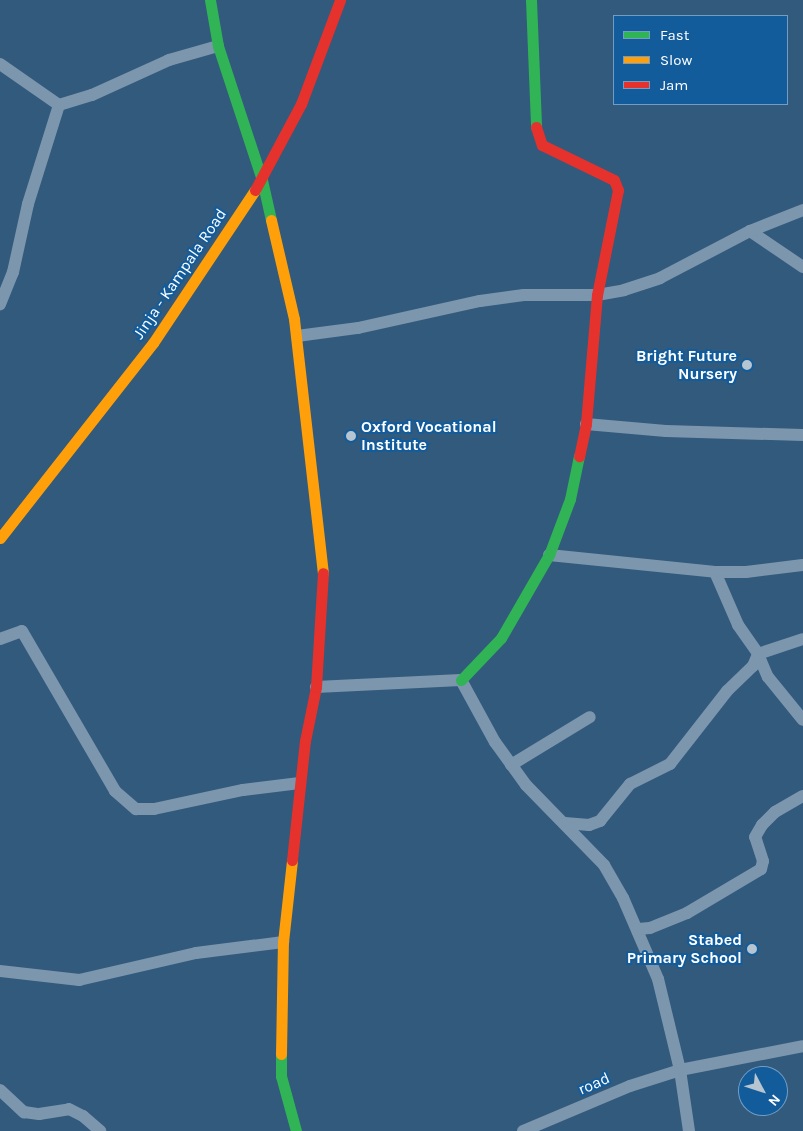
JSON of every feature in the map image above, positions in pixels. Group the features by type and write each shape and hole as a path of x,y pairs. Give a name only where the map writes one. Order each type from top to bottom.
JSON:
{"main road":[{"path":"210,0 218,46 262,180 297,336 323,575 316,687 300,783 283,942 281,1076 296,1131"},
{"name":"Jinja - Kampala Road","path":"0,538 153,343 262,180 301,104 340,0"},
{"path":"461,680 502,638 549,555 577,477 586,424 597,295 618,190 614,180 542,145 536,129 537,92 531,0"}],"street":[{"path":"59,105 92,94 169,60 218,46"},
{"path":"0,64 59,105"},
{"path":"0,305 13,272 28,204 59,105"},
{"path":"297,336 358,328 480,301 524,296 597,295 660,278 750,231 803,210"},
{"path":"750,231 803,267"},
{"path":"586,424 676,432 803,435"},
{"path":"549,555 715,572 746,572 803,565"},
{"path":"715,572 738,625 758,654 768,677 803,720"},
{"path":"0,639 22,631 115,791 136,809 154,809 243,790 300,783"},
{"path":"564,824 589,825 600,821 630,784 670,764 727,691 752,666 758,654 803,639"},
{"path":"316,687 461,680 495,742 526,785 604,865 638,929 658,979 680,1070 689,1131"},
{"path":"511,764 590,717"},
{"path":"638,929 650,928 687,914 761,869 763,861 755,837 762,825 775,812 803,796"},
{"path":"0,971 79,980 196,954 283,942"},
{"name":"road","path":"523,1131 630,1086 680,1070 803,1046"},
{"path":"0,1090 24,1112 39,1114 69,1109 84,1116 100,1131"}],"traffic: fast":[{"path":"210,0 218,46 262,180 271,220"},
{"path":"531,0 536,127"},
{"path":"461,680 501,638 549,555 570,499 579,456"},
{"path":"281,1054 281,1076 296,1131"}],"traffic: slow":[{"path":"0,538 153,343 255,190"},
{"path":"271,220 294,319 323,573"},
{"path":"281,1054 283,942 292,860"}],"traffic: jam":[{"path":"255,190 301,104 340,0"},
{"path":"536,127 542,145 614,180 618,190 597,295 586,424 579,456"},
{"path":"292,860 305,741 316,687 323,573"}],"place":[{"name":"Bright Future Nursery","path":"747,365"},
{"name":"Oxford Vocational Institute","path":"351,436"},
{"name":"Stabed Primary School","path":"752,949"}]}
